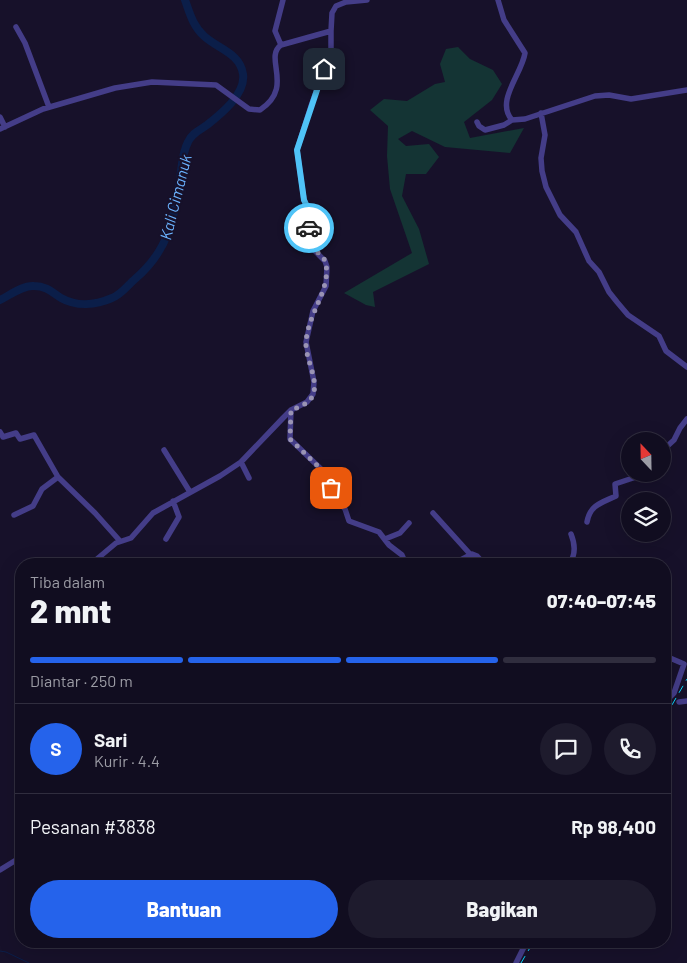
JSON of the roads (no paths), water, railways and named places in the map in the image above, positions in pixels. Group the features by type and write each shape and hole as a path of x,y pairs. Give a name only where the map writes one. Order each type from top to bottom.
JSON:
{"street":[{"path":"281,45 274,31 283,0"},
{"path":"99,558 120,541 131,538 148,518 173,501 220,476 241,462 291,410 307,402 313,394 314,382 306,342 313,311 327,281 325,260 314,250 309,237 311,215 304,200 297,150 310,106 331,50 330,31 332,13 336,6 346,2 367,0"},
{"path":"498,0 504,20 517,38 524,53 507,100 506,112 515,120"},
{"path":"16,27 25,43 47,108"},
{"path":"0,117 2,128 31,113 47,108 115,88 152,82 216,85 240,103 257,111 270,101 276,90 278,77 274,53 281,45 330,31"},
{"path":"477,122 479,126 486,130 596,96 609,95 629,100 687,90"},
{"path":"541,114 546,135 541,158 542,171 546,187 560,215 576,232 587,258 600,274 609,292 628,315 659,336 666,351 687,367"},
{"path":"291,410 290,439 322,470 333,493 346,509 349,521 373,529 403,558"},
{"path":"671,443 687,419"},
{"path":"0,432 3,437 15,432 20,438 34,435 58,477 95,512 120,541"},
{"path":"164,450 190,492"},
{"path":"241,462 249,478"},
{"path":"14,515 33,506 42,489 58,477"},
{"path":"587,522 593,507 616,495 616,484 622,482"},
{"path":"166,540 179,517 173,501"},
{"path":"433,513 470,554 479,558"},
{"path":"385,539 400,532 409,522"},
{"path":"571,534 573,558"},
{"path":"463,558 470,554"},
{"path":"671,658 685,664 674,693 671,696"},
{"path":"679,702 687,701"},
{"path":"0,870 15,861"},
{"path":"516,963 525,948"}],"waterway":[{"name":"Kali Cimanuk","path":"0,300 21,289 38,286 73,303 100,302 115,297 121,292 146,268 162,246 172,221 186,146 194,134 231,103 241,89 243,81 243,74 238,61 200,32 192,20 185,0"},
{"path":"0,951 29,963"}],"railway":[{"path":"671,707 687,679"},
{"path":"521,963 530,948"}]}
